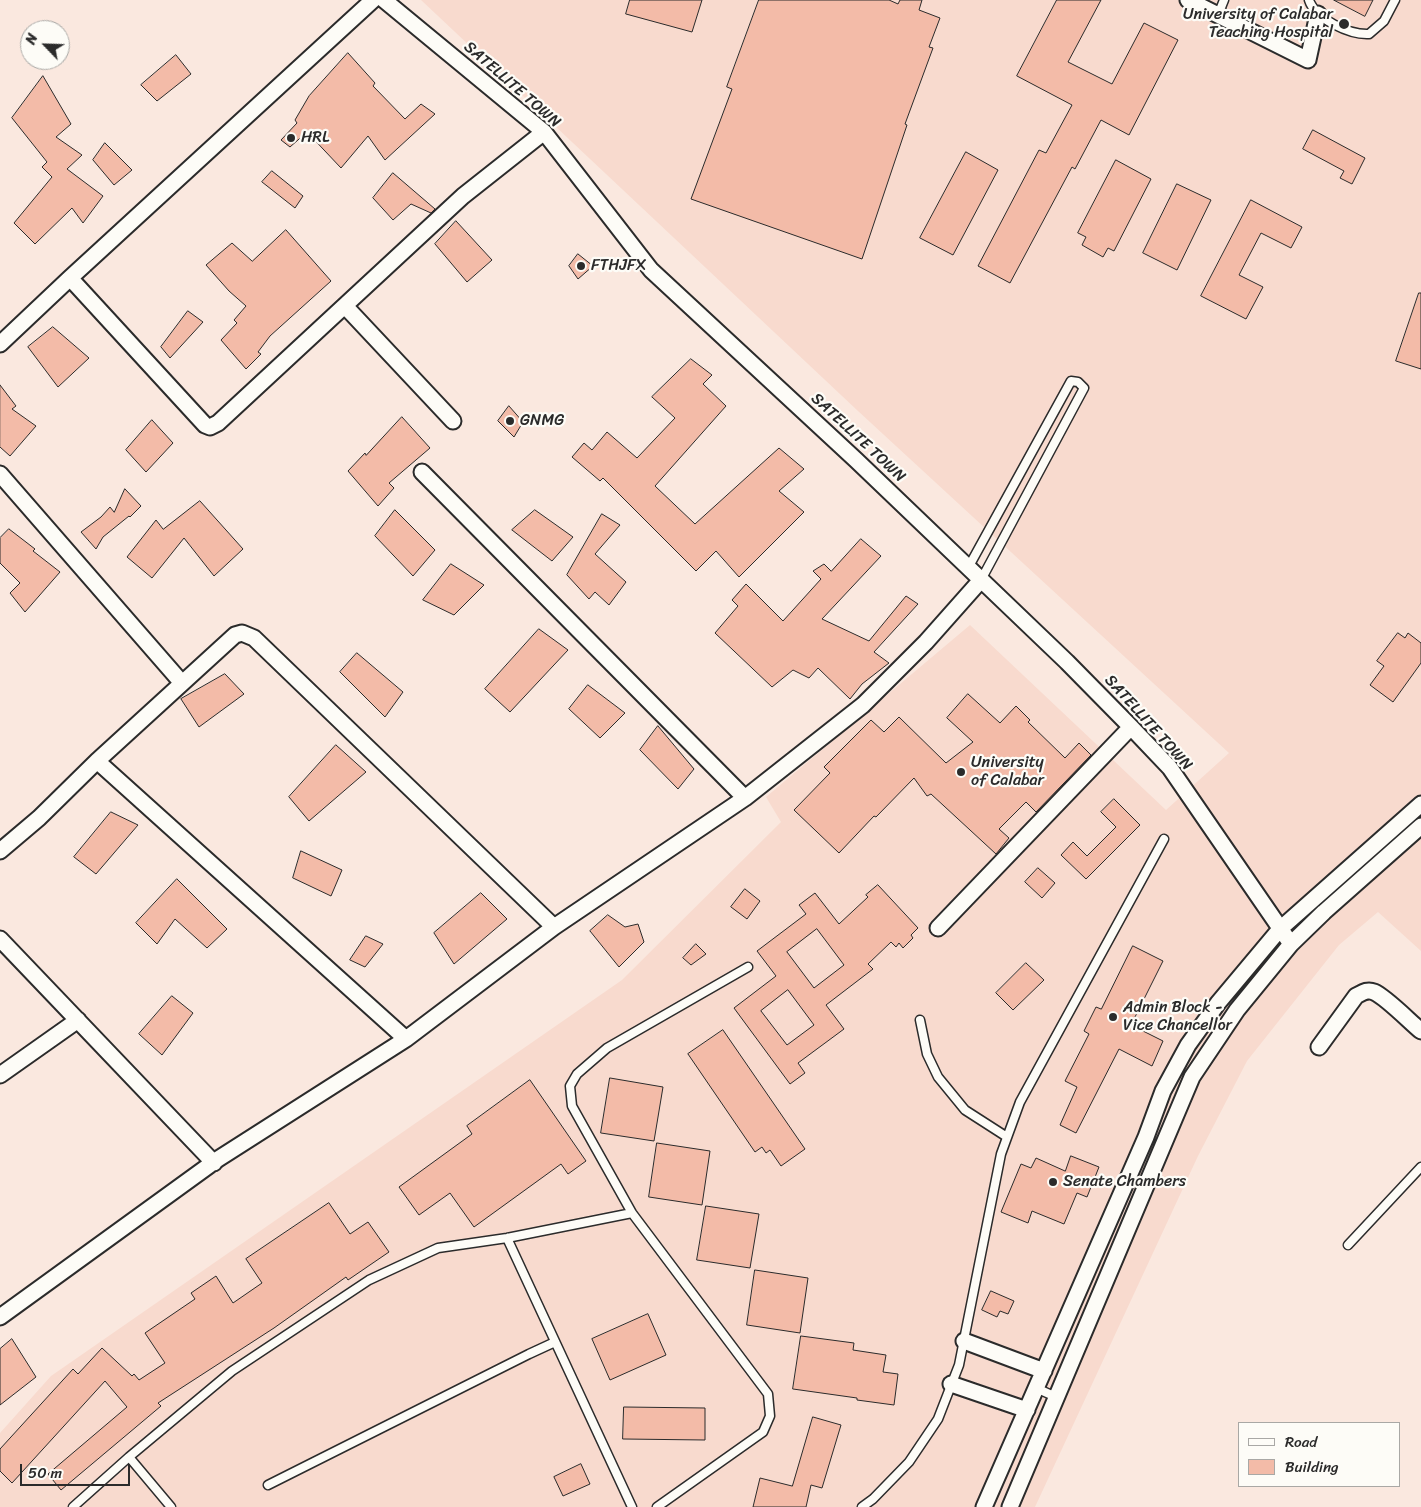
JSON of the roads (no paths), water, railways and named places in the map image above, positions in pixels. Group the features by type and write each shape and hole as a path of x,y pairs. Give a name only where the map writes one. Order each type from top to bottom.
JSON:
{"street":[{"path":"0,344 373,0"},
{"name":"SATELLITE TOWN","path":"384,0 544,132 651,270 856,460 1131,727 1170,768 1291,944"},
{"path":"1188,0 1308,60 1318,14"},
{"path":"70,278 205,425 210,427 218,423 464,196 544,132"},
{"path":"345,306 453,421"},
{"path":"422,472 745,798"},
{"path":"0,474 182,683"},
{"path":"0,1317 214,1163 406,1039 554,927 745,798 863,705 926,642 981,580"},
{"path":"0,851 39,818 182,683 236,635 242,633 254,638 554,927"},
{"path":"938,928 1131,727"},
{"path":"98,761 406,1039"},
{"path":"984,1507 1146,1137 1163,1091 1188,1045 1218,1003 1280,929 1421,804"},
{"path":"1010,1507 1192,1077 1237,1010 1291,944 1324,912 1421,826"},
{"path":"0,939 214,1163"},
{"path":"1319,1047 1356,996 1364,991 1374,992 1382,997 1421,1031"},
{"path":"0,1075 78,1020"},
{"path":"964,1341 1044,1371"},
{"path":"951,1384 1026,1410"}],"lane":[{"path":"1218,15 1224,0"},
{"path":"1308,0 1311,7 1323,18 1358,34 1369,34 1384,21 1395,0"},
{"path":"968,568 1071,381 1078,382 1084,388 981,580"},
{"path":"862,1507 873,1499 909,1462 938,1419 959,1365 1001,1154 1020,1102 1164,839"},
{"path":"657,1507 764,1432 770,1416 768,1394 632,1213 572,1106 570,1086 577,1074 607,1048 748,967"},
{"path":"920,1020 927,1054 938,1077 965,1110 1007,1137"},
{"path":"1348,1245 1421,1167"},
{"path":"73,1507 129,1457 232,1371 369,1280 438,1248 506,1238 632,1213"},
{"path":"506,1238 632,1507"},
{"path":"268,1485 555,1342"},
{"path":"1036,1388 1056,1397"},
{"path":"129,1457 171,1507"}],"place":[{"name":"University of Calabar Teaching Hospital","path":"1344,24"},
{"name":"HRL","path":"291,138"},
{"name":"FTHJFX","path":"581,266"},
{"name":"GNMG","path":"510,421"},
{"name":"University of Calabar","path":"961,772"},
{"name":"Admin Block - Vice Chancellor","path":"1113,1017"},
{"name":"Senate Chambers","path":"1053,1182"}]}
